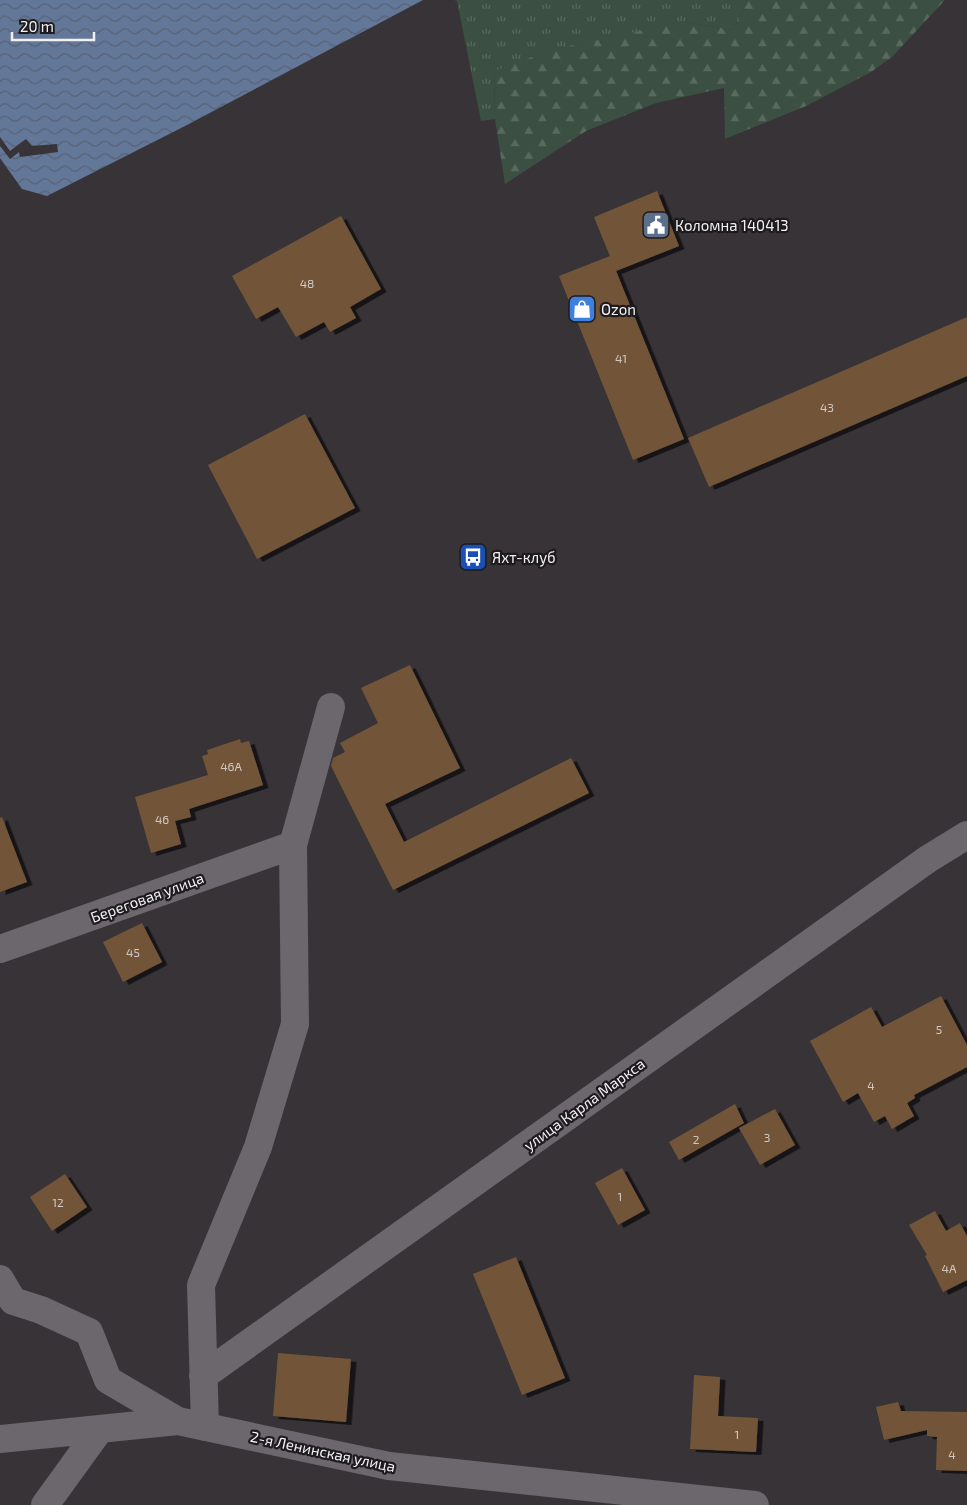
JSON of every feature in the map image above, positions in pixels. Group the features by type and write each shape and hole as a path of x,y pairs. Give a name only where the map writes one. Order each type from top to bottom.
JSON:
{"street":[{"path":"205,1427 201,1285 258,1147 295,1024 293,845 332,707"},
{"name":"улица Карла Маркса","path":"204,1376 912,870 967,835"},
{"name":"Береговая улица","path":"0,950 293,845"},
{"path":"0,1279 13,1301 41,1310 89,1332 108,1380 178,1421"},
{"name":"2-я Ленинская улица","path":"0,1439 178,1421 389,1466 646,1500 755,1505"},
{"path":"45,1505 100,1429"}],"green space":[{"path":"454,0 747,0 733,30 679,21 494,71 495,119 481,121 457,1"},
{"path":"747,0 945,0 892,57 871,72 806,106 725,139 724,88 656,103 586,131 505,184 495,119 494,71 554,49 679,21 733,30"}],"water":[{"path":"0,0 423,0 187,125 47,196 22,189 0,158"}],"pier":[{"path":"0,137 10,151 26,139 32,146 57,144 58,152 20,157 19,152 10,159 0,146"}],"building":[{"path":"657,191 679,246 616,271 594,217"},
{"path":"341,216 381,289 350,307 356,318 330,332 324,322 296,337 278,307 256,319 232,276"},
{"path":"610,256 684,439 633,460 559,276"},
{"path":"967,317 967,376 709,487 688,438"},
{"path":"305,414 355,508 257,559 208,465"},
{"path":"410,665 460,768 385,804 404,842 571,758 589,793 393,890 331,766 333,758 345,752 340,743 378,723 361,688"},
{"path":"240,739 241,743 249,741 263,785 189,809 191,817 175,821 181,844 151,853 135,797 208,775 202,756 208,754 207,750"},
{"path":"2,817 27,882 0,892 0,818"},
{"path":"142,923 162,962 123,982 103,942"},
{"path":"941,996 967,1045 967,1067 914,1095 915,1098 907,1103 914,1116 892,1129 885,1116 874,1122 858,1093 843,1102 810,1041 871,1007 882,1027"},
{"path":"735,1104 744,1123 679,1160 669,1142"},
{"path":"775,1109 795,1145 760,1165 739,1128"},
{"path":"622,1168 645,1210 618,1225 595,1183"},
{"path":"65,1174 87,1207 52,1231 30,1197"},
{"path":"935,1211 946,1231 960,1223 967,1236 967,1280 943,1292 925,1256 927,1255 909,1225"},
{"path":"516,1257 565,1378 522,1395 473,1274"},
{"path":"278,1353 351,1359 346,1422 273,1416"},
{"path":"694,1375 720,1377 718,1416 758,1418 756,1452 690,1449"},
{"path":"898,1402 901,1411 967,1412 967,1471 936,1470 937,1437 927,1436 927,1430 884,1440 876,1407"}],"place":[{"name":"Коломна 140413","path":"656,225"},
{"name":"Ozon","path":"582,309"},
{"name":"Яхт-клуб","path":"473,557"}]}
